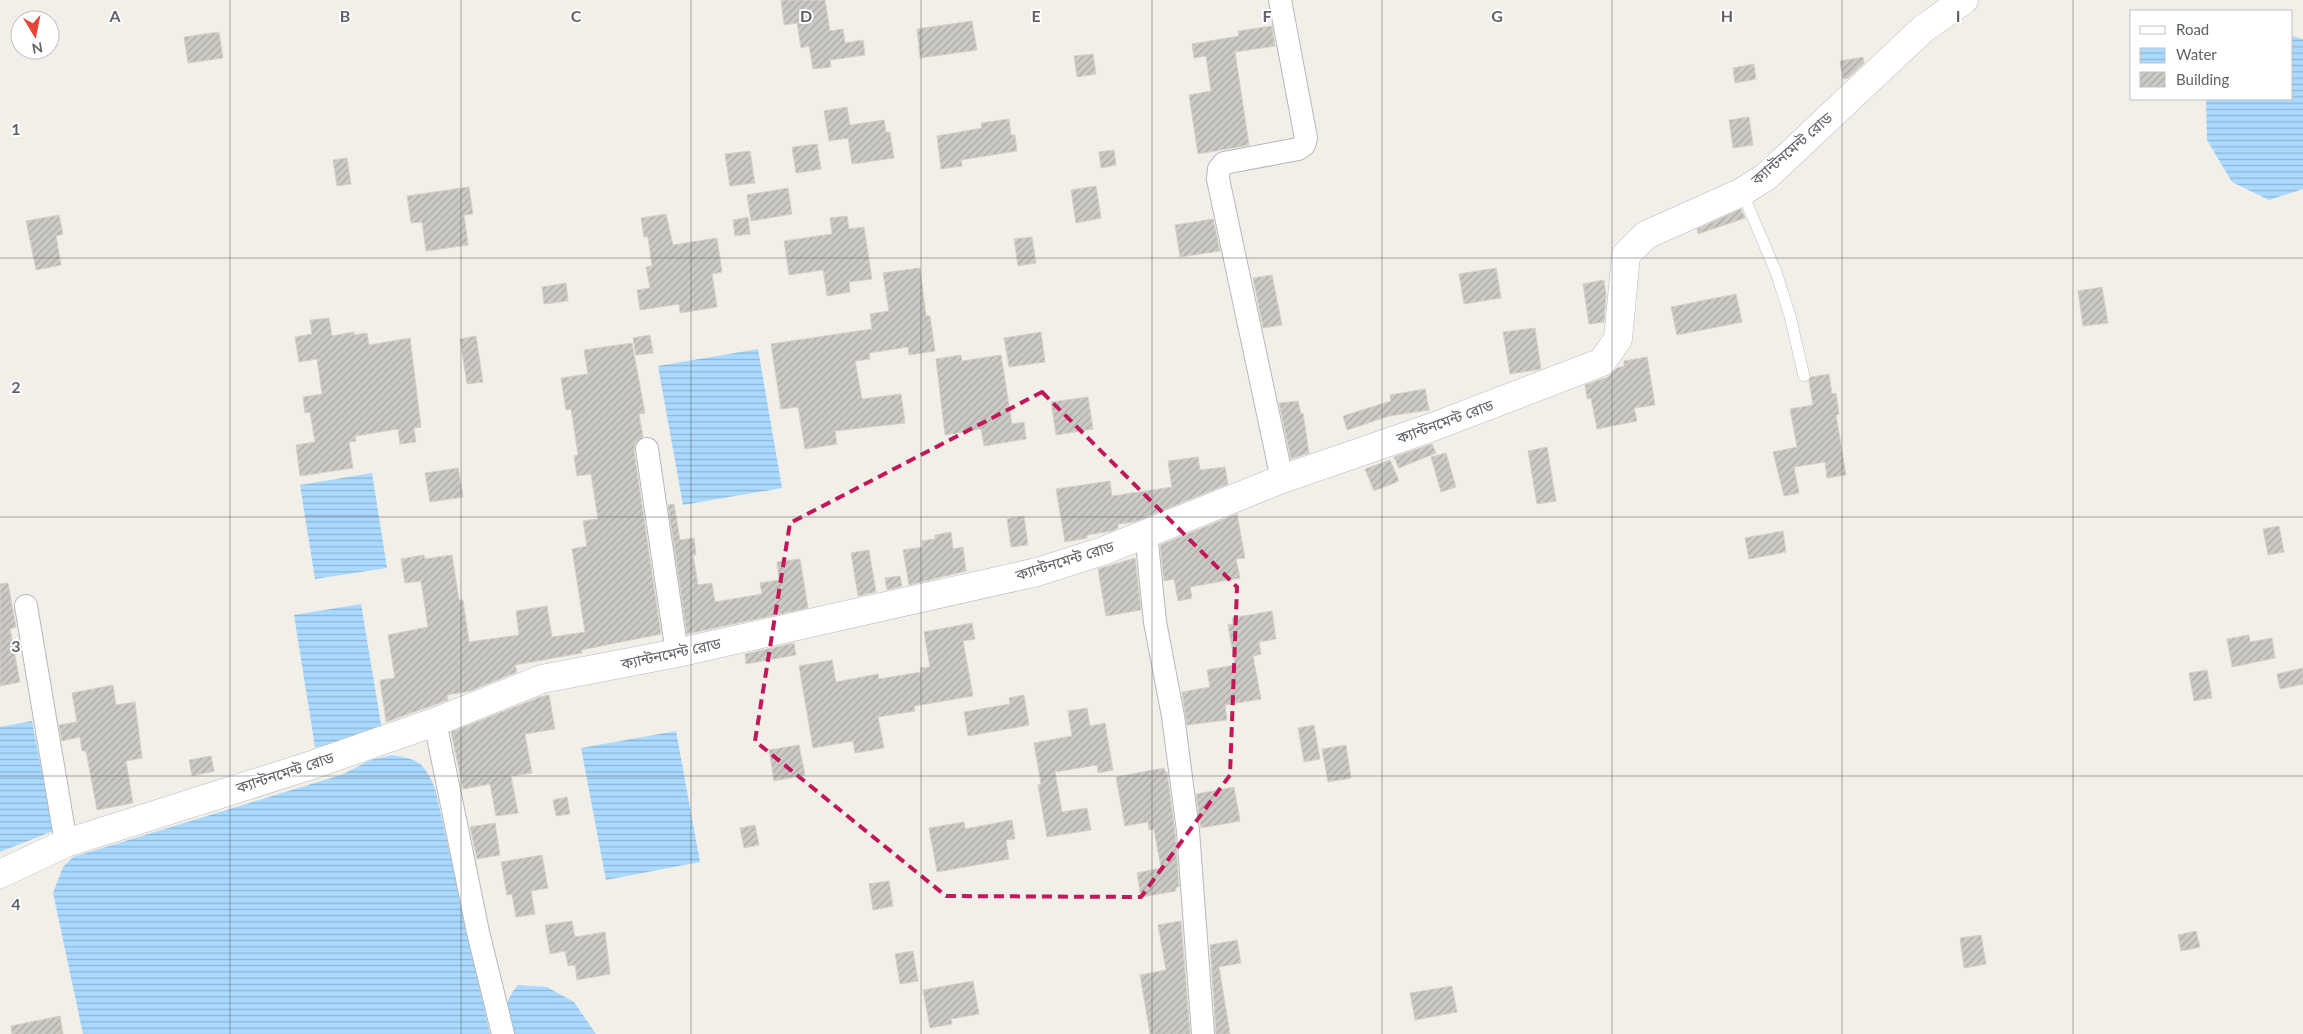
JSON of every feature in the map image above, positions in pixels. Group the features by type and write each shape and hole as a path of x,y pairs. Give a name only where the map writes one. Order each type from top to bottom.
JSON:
{"main road":[{"name":"ক্যান্টনমেন্ট রোড","path":"0,874 66,842 309,766 435,722 542,678 677,654 1037,572 1103,551 1282,479 1430,428 1602,362 1618,339 1626,254 1646,235 1742,192 1767,176 1923,29 1964,0"}],"street":[{"path":"1280,0 1306,138 1304,145 1298,149 1224,164 1219,169 1218,179 1282,479"},
{"path":"647,449 677,654"},
{"path":"1146,533 1155,622 1173,716 1188,831 1203,1034"},
{"path":"26,606 66,842"},
{"path":"435,722 478,932 502,1034"}],"lane":[{"path":"1742,192 1776,272 1790,316 1804,376"}],"highlighted area":[{"path":"1042,392 1237,587 1230,775 1141,897 946,896 755,741 790,523"}],"water":[{"path":"2293,36 2303,39 2303,189 2269,200 2232,182 2207,140 2206,100 2293,100"},
{"path":"758,349 782,488 683,505 658,366"},
{"path":"372,473 387,568 315,579 300,485"},
{"path":"361,604 383,736 315,747 294,615"},
{"path":"32,721 53,831 0,852 0,727"},
{"path":"676,731 700,862 606,880 581,748"},
{"path":"392,755 415,761 424,767 435,788 490,1034 83,1034 53,893 63,867 73,857 341,775 371,760"},
{"path":"518,985 547,987 574,1002 596,1034 513,1034 508,1019 507,1003"}],"building":[{"path":"781,0 825,0 830,31 843,29 845,43 863,40 865,55 830,60 831,67 813,69 809,46 801,48 797,23 784,25"},
{"path":"972,21 977,50 920,58 917,29"},
{"path":"1272,26 1275,46 1235,52 1249,145 1198,154 1189,95 1211,91 1206,56 1194,58 1192,44 1239,36 1238,31"},
{"path":"219,32 223,58 188,63 184,37"},
{"path":"1093,54 1096,74 1077,77 1074,56"},
{"path":"1863,57 1864,63 1848,78 1843,79 1840,61"},
{"path":"1754,64 1756,79 1735,83 1733,68"},
{"path":"847,107 850,125 884,120 886,132 890,132 894,158 852,164 848,138 829,141 824,111"},
{"path":"1749,117 1753,145 1733,148 1729,120"},
{"path":"1009,119 1011,135 1015,135 1017,151 961,160 962,166 941,169 937,136 982,128 981,123"},
{"path":"817,144 821,169 796,173 792,147"},
{"path":"1114,150 1116,165 1101,168 1099,152"},
{"path":"750,151 755,183 730,186 725,154"},
{"path":"347,158 351,184 337,186 333,160"},
{"path":"1096,186 1101,218 1076,223 1071,190"},
{"path":"469,187 473,214 464,215 468,245 426,251 422,222 411,223 407,196"},
{"path":"788,188 792,214 751,221 747,195"},
{"path":"1741,209 1745,218 1698,234 1697,229"},
{"path":"666,214 673,245 717,238 722,272 712,274 717,307 680,313 679,304 640,310 637,290 650,288 646,267 652,266 648,237 644,237 641,218"},
{"path":"59,215 63,234 56,236 61,265 36,270 26,221"},
{"path":"847,216 849,229 864,227 872,279 849,282 850,292 827,296 823,270 789,275 784,241 832,234 830,218"},
{"path":"748,217 750,234 735,236 733,220"},
{"path":"1213,219 1220,251 1180,257 1175,225"},
{"path":"1032,237 1036,263 1018,266 1014,239"},
{"path":"920,268 926,316 930,316 935,351 909,355 908,347 869,353 870,359 855,361 862,399 901,394 905,423 835,431 837,444 805,449 798,407 781,409 771,344 872,329 870,314 889,311 883,273"},
{"path":"1496,268 1501,298 1464,304 1459,274"},
{"path":"1272,275 1282,325 1263,328 1253,278"},
{"path":"1604,280 1606,295 1604,322 1589,324 1583,284"},
{"path":"566,283 568,301 544,304 542,287"},
{"path":"2102,287 2108,323 2083,326 2078,291"},
{"path":"1736,294 1742,322 1677,335 1671,307"},
{"path":"329,318 332,336 354,332 354,335 367,333 369,345 410,338 421,427 414,428 416,442 400,444 398,429 355,436 356,441 349,442 353,468 300,476 296,445 315,442 310,412 305,413 303,397 322,394 317,359 299,362 295,337 312,334 310,320"},
{"path":"1535,328 1541,369 1510,374 1503,332"},
{"path":"1041,332 1045,362 1009,367 1004,338"},
{"path":"650,335 653,353 636,355 633,338"},
{"path":"476,336 483,382 467,384 460,339"},
{"path":"632,343 645,413 639,414 643,437 635,444 634,451 661,634 581,650 582,653 515,665 517,672 470,691 447,695 448,700 386,722 380,680 395,678 388,635 428,627 421,581 405,583 401,559 424,555 425,559 452,555 459,600 463,600 469,642 519,635 516,611 547,606 552,637 585,632 572,549 587,546 583,521 598,519 591,474 577,476 574,456 578,455 571,409 566,410 561,378 588,374 584,350"},
{"path":"961,355 962,361 1001,355 1012,424 1024,422 1026,439 984,446 981,429 945,435 936,359"},
{"path":"1647,357 1655,405 1634,408 1637,421 1597,429 1591,398 1587,399 1585,385 1608,377 1617,368 1624,366 1624,361"},
{"path":"1829,374 1832,394 1836,393 1839,414 1836,415 1846,475 1827,478 1825,462 1794,467 1799,493 1784,496 1773,452 1797,447 1790,409 1813,405 1809,381 1811,377"},
{"path":"1425,389 1429,410 1389,416 1347,430 1343,416 1391,401 1390,395"},
{"path":"1088,397 1093,429 1056,435 1051,402"},
{"path":"1298,401 1301,414 1303,413 1309,453 1291,459 1279,403"},
{"path":"1432,444 1436,453 1399,468 1394,457"},
{"path":"1547,447 1556,501 1537,504 1528,451"},
{"path":"1446,453 1456,487 1441,492 1431,457"},
{"path":"1198,457 1200,470 1225,467 1228,484 1134,522 1118,524 1118,528 1112,531 1087,535 1087,538 1065,542 1056,489 1110,481 1112,496 1172,487 1168,461"},
{"path":"1390,460 1399,481 1374,491 1365,469"},
{"path":"458,468 463,497 430,502 425,473"},
{"path":"674,504 680,540 694,538 696,555 693,555 698,585 712,583 715,602 762,594 760,583 779,580 777,562 800,559 808,608 687,634 668,505"},
{"path":"1237,514 1245,558 1236,559 1240,578 1190,587 1192,598 1178,601 1174,579 1164,581 1160,545"},
{"path":"1024,516 1028,545 1011,547 1007,519"},
{"path":"2279,526 2284,552 2268,555 2263,529"},
{"path":"1783,531 1786,552 1749,559 1745,538"},
{"path":"951,532 953,549 963,547 966,571 909,585 903,550 923,547 922,541 935,539 935,535"},
{"path":"869,550 876,592 858,596 851,553"},
{"path":"1135,558 1141,610 1106,616 1098,569"},
{"path":"900,576 902,586 887,590 885,578"},
{"path":"8,583 16,627 10,629 20,682 0,686 0,584"},
{"path":"1272,611 1276,639 1259,642 1261,654 1253,656 1261,699 1225,705 1227,720 1187,725 1182,692 1210,687 1207,670 1235,665 1228,625 1233,624 1232,618"},
{"path":"972,623 975,639 963,641 973,696 914,706 915,711 878,717 884,748 855,753 853,741 813,748 799,666 832,660 836,682 878,674 879,679 921,672 920,668 930,667 924,632"},
{"path":"2249,635 2250,642 2272,638 2275,658 2232,667 2227,639"},
{"path":"794,643 796,655 746,664 745,654"},
{"path":"2303,668 2303,684 2280,689 2277,674"},
{"path":"2207,670 2212,698 2194,701 2189,673"},
{"path":"113,685 116,705 135,702 142,758 126,761 133,803 97,810 86,751 82,751 80,737 62,741 59,725 77,722 72,693"},
{"path":"549,695 555,729 525,734 532,773 511,776 518,813 496,816 490,784 463,789 451,732"},
{"path":"1024,695 1029,725 968,736 964,712 1010,704 1009,698"},
{"path":"1087,708 1090,726 1105,723 1113,770 1098,773 1097,765 1055,772 1062,812 1087,808 1091,830 1047,837 1038,785 1041,784 1034,743 1072,736 1068,711"},
{"path":"1314,725 1320,759 1304,762 1298,728"},
{"path":"799,745 805,775 774,781 769,750"},
{"path":"1346,745 1351,778 1328,782 1322,749"},
{"path":"211,756 214,771 192,776 189,760"},
{"path":"1164,768 1165,772 1167,772 1175,832 1179,887 1176,887 1176,891 1141,897 1137,873 1161,868 1154,829 1149,830 1148,822 1125,826 1116,777"},
{"path":"1234,787 1240,821 1201,828 1196,794"},
{"path":"567,797 570,814 556,816 553,800"},
{"path":"1012,820 1015,839 1006,840 1009,859 937,872 929,828 964,822 965,829"},
{"path":"495,823 500,855 477,859 470,827"},
{"path":"755,825 759,845 744,848 740,828"},
{"path":"542,855 548,888 531,891 535,914 516,917 512,894 507,895 501,862"},
{"path":"889,881 893,906 873,910 869,884"},
{"path":"572,921 575,937 605,932 610,974 577,980 575,965 568,966 565,951 550,954 545,925"},
{"path":"1181,921 1190,1034 1150,1034 1140,975 1166,970 1158,925"},
{"path":"2196,931 2200,947 2181,951 2178,935"},
{"path":"1981,935 1986,964 1964,968 1960,938"},
{"path":"1237,940 1241,963 1219,967 1230,1034 1216,1034 1210,945"},
{"path":"913,951 918,981 900,984 895,954"},
{"path":"973,981 979,1014 951,1019 952,1024 930,1028 923,990"},
{"path":"1452,986 1457,1012 1415,1020 1410,993"},
{"path":"60,1016 63,1034 12,1034 11,1026"}]}
